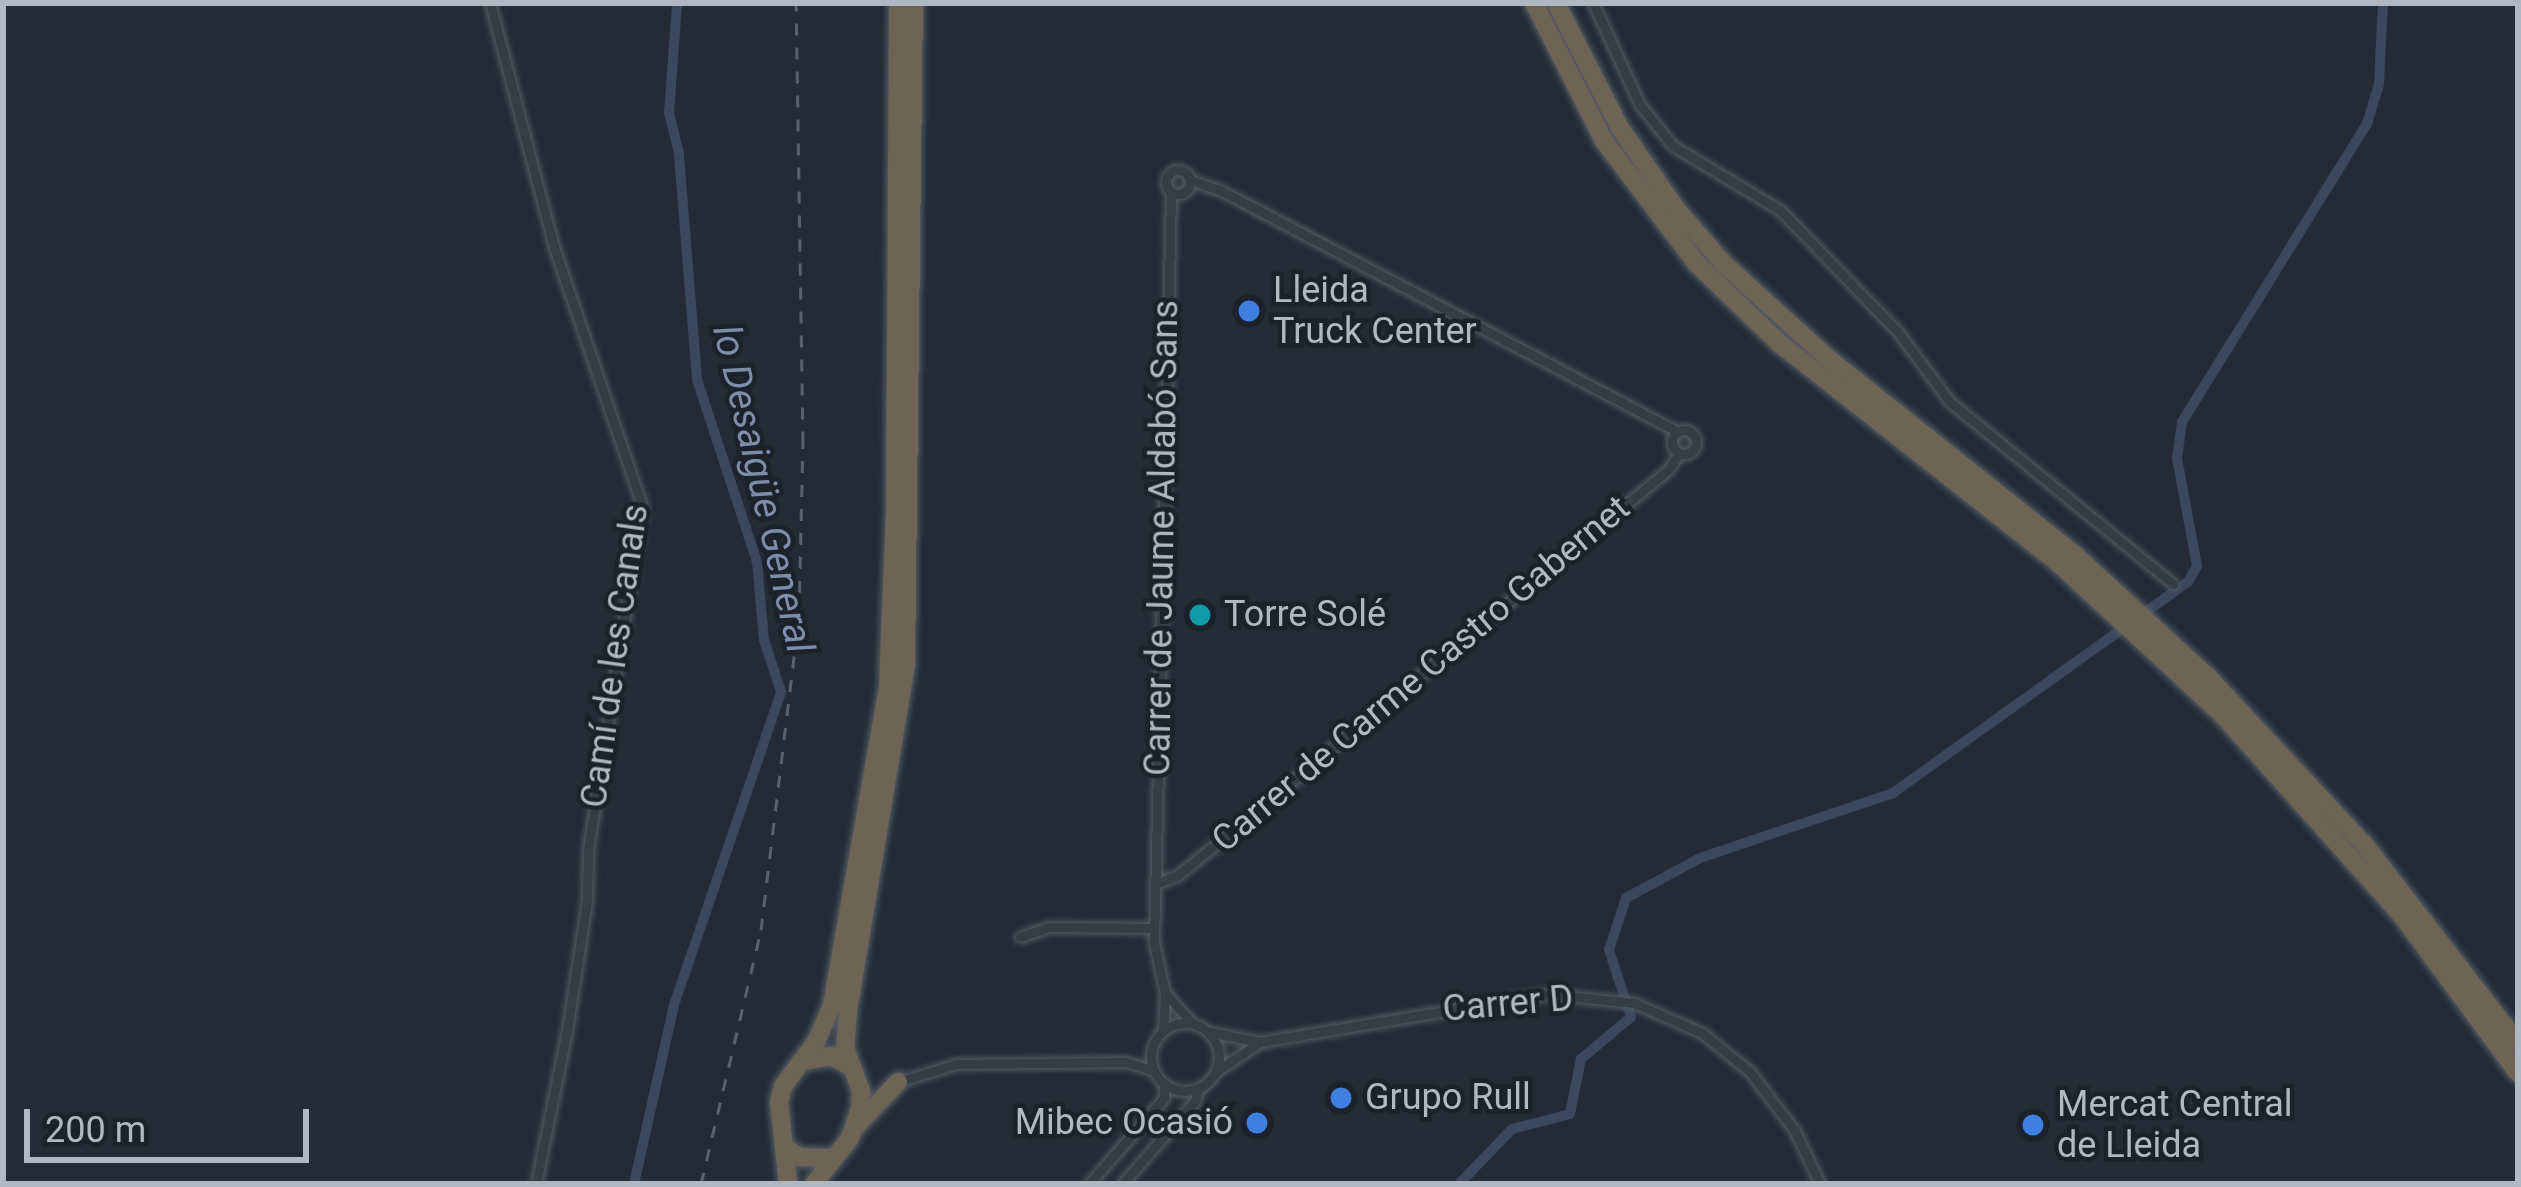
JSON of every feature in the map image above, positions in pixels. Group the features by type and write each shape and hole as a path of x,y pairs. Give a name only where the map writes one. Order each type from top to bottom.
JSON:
{"highway":[{"path":"788,1184 779,1102 832,1004 888,686 895,511 898,3"},
{"path":"856,1126 861,1091 853,1072 848,1011 897,740 908,629 914,3"},
{"path":"1534,3 1604,141 1653,212 1714,283 1779,343 2119,605"},
{"path":"1556,3 1628,141 1724,264 2271,741 2364,844 2518,1043"},
{"path":"2149,632 2354,859 2518,1073"},
{"path":"800,1062 831,1056 853,1072 898,1082"},
{"path":"814,1184 829,1158 898,1082"},
{"path":"784,1146 800,1157 829,1158"}],"street":[{"name":"Camí de les Canals","path":"490,3 555,250 642,505 588,849 586,900 567,1030 536,1184"},
{"path":"1593,3 1640,106 1660,133 1690,158 1781,211 1897,331 1950,401 2173,584"},
{"path":"1190,181 1182,193 1171,192 1166,182 1172,171 1183,171 1190,181 1222,190 1678,432 1689,431 1696,440 1690,453 1678,453 1672,441 1678,432"},
{"name":"Carrer de Jaume Aldabó Sans","path":"1163,1030 1165,993 1154,928 1171,192"},
{"name":"Carrer de Carme Castro Gabernet","path":"1155,884 1173,878 1209,850 1669,469 1678,453"},
{"path":"1020,937 1049,927 1154,928"},
{"path":"1122,1184 1216,1071 1219,1051 1209,1032 1192,1023 1165,993"},
{"name":"Carrer D","path":"1209,1032 1260,1042 1547,994 1634,1003 1702,1034 1750,1072 1796,1131 1820,1184"},
{"path":"1126,1061 1153,1045 1163,1030 1192,1023"},
{"name":"Carrer D","path":"1216,1071 1260,1042"},
{"path":"1153,1045 1153,1070"},
{"path":"898,1082 956,1064 1126,1061 1153,1070 1177,1091 1198,1089"},
{"path":"1089,1184 1164,1098 1164,1084"},
{"path":"1164,1098 1188,1109"}],"waterway":[{"name":"lo Desaigüe General","path":"634,1184 674,1005 781,692 764,640 757,562 697,379 679,153 669,113 677,3"},
{"path":"1459,1184 1512,1129 1570,1114 1581,1059 1631,1017 1609,950 1626,898 1700,858 1893,793 2188,582 2197,566 2177,458 2182,422 2367,124 2379,84 2383,3"}],"railway":[{"path":"701,1184 761,930 799,616 803,443 796,3"}],"place":[{"name":"Lleida Truck Center","path":"1249,311"},
{"name":"Torre Solé","path":"1200,615"},
{"name":"Grupo Rull","path":"1341,1098"},
{"name":"Mibec Ocasió","path":"1257,1123"},
{"name":"Mercat Central de Lleida","path":"2033,1125"}]}
